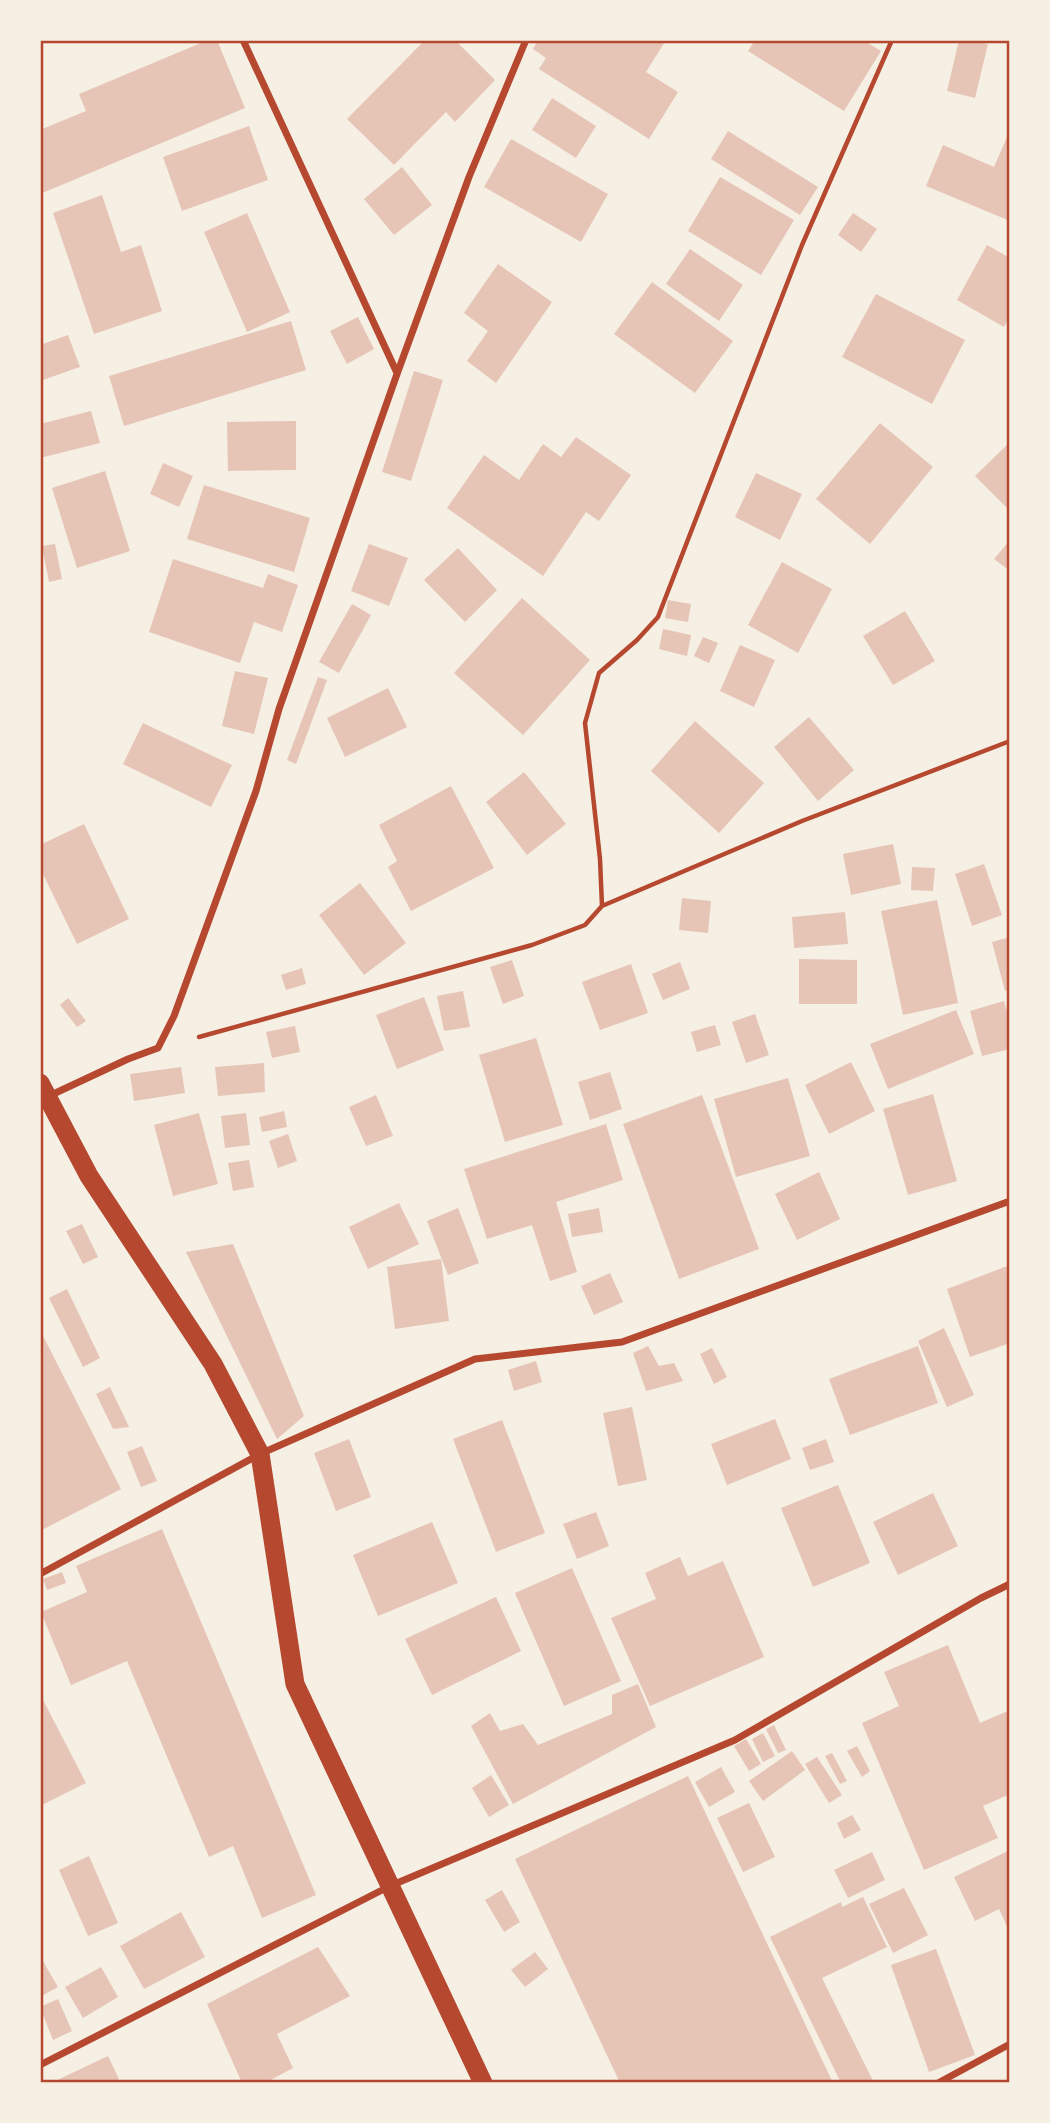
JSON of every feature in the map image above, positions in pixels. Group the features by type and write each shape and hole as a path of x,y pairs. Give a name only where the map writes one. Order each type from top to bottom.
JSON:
{"highway":[{"path":"44,1090 89,1176 213,1364 260,1454 295,1684 483,2083"}],"street":[{"path":"243,40 397,374"},
{"path":"44,1090 158,1048 174,1016 256,791 279,709 397,374 469,177 527,40"},
{"path":"40,1574 260,1454 475,1359 622,1342 1010,1201"},
{"path":"40,2065 390,1886 735,1740 981,1598 1010,1584"},
{"path":"938,2083 1010,2044"}],"path":[{"path":"602,906 600,859 585,723 599,673 637,640 658,617 802,245 892,40"},
{"path":"158,1048 531,945 585,925 602,906 802,821 1010,741"}],"building":[{"path":"208,40 217,40 245,108 40,194 40,130 86,111 79,94"},
{"path":"425,40 455,40 495,80 455,122 446,112 394,165 347,119"},
{"path":"538,40 666,40 646,72 678,92 649,139 539,69 546,58 533,49"},
{"path":"755,40 863,40 881,51 844,111 748,51"},
{"path":"959,40 988,44 975,98 947,91"},
{"path":"552,98 596,126 576,158 532,130"},
{"path":"249,126 268,180 182,211 163,157"},
{"path":"1010,130 1010,221 926,186 943,145 994,167"},
{"path":"728,131 818,187 800,215 711,159"},
{"path":"511,139 608,194 581,242 484,187"},
{"path":"402,167 432,205 394,235 364,199"},
{"path":"720,177 794,220 761,275 688,231"},
{"path":"102,195 121,252 141,245 162,311 94,334 53,213"},
{"path":"247,213 290,312 247,332 204,232"},
{"path":"853,213 877,229 861,252 838,235"},
{"path":"987,245 1010,258 1010,316 1004,327 957,300"},
{"path":"690,249 743,285 719,321 666,284"},
{"path":"498,264 552,302 496,383 467,361 488,331 464,313"},
{"path":"652,282 733,341 695,393 614,334"},
{"path":"876,294 965,340 932,404 842,357"},
{"path":"358,317 374,349 347,364 330,331"},
{"path":"291,321 306,370 124,426 109,376"},
{"path":"68,335 80,367 40,381 40,345"},
{"path":"414,371 443,380 411,481 382,472"},
{"path":"91,411 100,443 40,458 40,424"},
{"path":"296,421 296,470 228,471 227,422"},
{"path":"880,423 933,467 870,544 816,499"},
{"path":"576,437 631,475 599,521 586,512 543,576 447,508 484,455 519,480 543,444 561,457"},
{"path":"1010,442 1010,505 1007,508 975,476"},
{"path":"163,463 193,476 179,507 150,494"},
{"path":"105,471 130,551 77,568 52,488"},
{"path":"756,473 802,494 780,540 735,517"},
{"path":"204,485 310,518 294,572 187,539"},
{"path":"1010,540 1010,571 994,559"},
{"path":"55,544 62,579 49,582 42,546"},
{"path":"369,544 408,558 389,606 351,591"},
{"path":"458,548 497,590 465,622 424,580"},
{"path":"173,559 263,588 268,574 298,585 282,632 254,622 240,663 149,632"},
{"path":"782,562 832,589 798,653 748,625"},
{"path":"522,598 590,660 523,735 454,673"},
{"path":"668,600 691,604 688,622 665,618"},
{"path":"352,604 371,615 339,673 319,662"},
{"path":"905,611 935,661 893,685 863,636"},
{"path":"663,629 691,635 687,656 659,649"},
{"path":"703,637 718,643 709,663 694,656"},
{"path":"740,645 775,660 754,707 720,691"},
{"path":"235,671 268,678 254,734 222,726"},
{"path":"318,677 327,680 296,764 287,760"},
{"path":"388,688 407,727 345,757 327,718"},
{"path":"809,717 854,770 818,801 774,747"},
{"path":"695,721 764,783 719,833 651,771"},
{"path":"143,723 232,765 211,807 123,764"},
{"path":"524,772 566,824 527,855 486,802"},
{"path":"451,786 494,868 411,911 388,867 397,861 379,825"},
{"path":"84,824 129,919 77,944 40,868 40,845"},
{"path":"893,844 901,884 851,895 843,854"},
{"path":"984,864 1002,915 972,926 955,874"},
{"path":"912,867 935,868 933,891 911,890"},
{"path":"360,883 406,943 364,975 319,915"},
{"path":"682,898 711,901 708,933 679,930"},
{"path":"937,900 958,1003 903,1015 881,911"},
{"path":"845,912 848,944 794,948 792,917"},
{"path":"1010,937 1010,989 1005,991 992,942"},
{"path":"799,959 857,960 857,1004 799,1004"},
{"path":"512,960 524,996 503,1004 490,967"},
{"path":"680,962 690,989 663,1000 652,974"},
{"path":"631,964 648,1013 600,1030 582,982"},
{"path":"302,968 306,984 286,990 281,975"},
{"path":"463,991 470,1027 444,1031 437,996"},
{"path":"424,997 444,1050 397,1069 376,1015"},
{"path":"68,998 86,1021 77,1027 60,1005"},
{"path":"1004,1001 1010,1022 1010,1049 982,1056 970,1011"},
{"path":"956,1010 974,1054 888,1089 870,1044"},
{"path":"755,1014 769,1055 746,1063 732,1022"},
{"path":"715,1025 721,1045 697,1052 691,1032"},
{"path":"295,1026 300,1052 272,1058 266,1032"},
{"path":"536,1038 563,1125 505,1142 479,1055"},
{"path":"851,1062 875,1111 829,1134 805,1085"},
{"path":"264,1063 265,1092 218,1096 215,1067"},
{"path":"181,1067 185,1093 134,1101 130,1074"},
{"path":"610,1072 622,1109 590,1120 578,1082"},
{"path":"788,1078 810,1156 736,1177 714,1099"},
{"path":"933,1094 957,1181 908,1195 883,1109"},
{"path":"376,1095 393,1136 366,1146 349,1107"},
{"path":"702,1095 759,1249 679,1279 623,1124"},
{"path":"284,1111 287,1127 262,1132 259,1117"},
{"path":"199,1113 218,1184 173,1196 154,1125"},
{"path":"246,1113 250,1145 225,1148 221,1116"},
{"path":"606,1124 623,1180 556,1202 577,1272 550,1281 532,1225 487,1239 464,1169"},
{"path":"288,1134 297,1161 278,1168 269,1141"},
{"path":"249,1160 254,1187 233,1191 228,1163"},
{"path":"819,1172 840,1219 797,1240 775,1194"},
{"path":"399,1203 419,1244 368,1269 349,1227"},
{"path":"458,1208 479,1263 448,1275 427,1221"},
{"path":"599,1208 603,1232 572,1237 568,1214"},
{"path":"82,1224 98,1257 83,1264 66,1231"},
{"path":"233,1244 304,1416 277,1439 186,1252"},
{"path":"441,1259 449,1321 395,1329 387,1267"},
{"path":"1010,1265 1010,1343 970,1357 947,1289"},
{"path":"610,1273 623,1302 594,1315 581,1286"},
{"path":"67,1289 100,1358 83,1367 49,1298"},
{"path":"944,1328 974,1395 947,1407 918,1341"},
{"path":"40,1330 121,1489 40,1531"},
{"path":"648,1346 659,1366 674,1363 683,1381 646,1391 633,1353"},
{"path":"918,1346 938,1403 850,1435 829,1379"},
{"path":"712,1348 727,1377 714,1384 700,1354"},
{"path":"536,1361 542,1382 514,1391 508,1370"},
{"path":"110,1387 129,1427 113,1429 96,1394"},
{"path":"632,1407 647,1480 618,1486 603,1413"},
{"path":"775,1419 791,1459 727,1485 711,1444"},
{"path":"502,1420 545,1533 496,1552 453,1439"},
{"path":"349,1439 371,1497 336,1511 314,1453"},
{"path":"826,1439 834,1462 810,1470 802,1448"},
{"path":"142,1446 157,1481 141,1487 127,1452"},
{"path":"838,1485 870,1563 813,1587 781,1508"},
{"path":"933,1493 958,1546 898,1575 873,1522"},
{"path":"596,1512 609,1546 577,1559 563,1524"},
{"path":"432,1522 458,1583 378,1616 353,1555"},
{"path":"162,1529 316,1895 262,1918 233,1846 209,1857 127,1661 71,1685 41,1612 87,1592 76,1566"},
{"path":"680,1557 688,1576 723,1561 764,1657 650,1706 611,1618 656,1599 645,1573"},
{"path":"572,1568 621,1681 564,1706 515,1593"},
{"path":"62,1572 66,1583 47,1590 43,1579"},
{"path":"496,1597 521,1651 432,1695 405,1639"},
{"path":"948,1645 980,1723 1010,1710 1010,1794 983,1806 998,1838 924,1870 862,1723 899,1706 884,1672"},
{"path":"638,1684 656,1727 513,1804 471,1726 490,1713 500,1731 523,1724 538,1745 612,1714 612,1695"},
{"path":"40,1694 86,1783 40,1806"},
{"path":"774,1725 786,1750 778,1753 766,1729"},
{"path":"763,1733 775,1756 763,1762 752,1739"},
{"path":"746,1739 761,1764 749,1771 734,1746"},
{"path":"857,1746 870,1771 862,1777 847,1751"},
{"path":"792,1751 805,1770 763,1801 749,1781"},
{"path":"832,1753 847,1781 840,1784 825,1756"},
{"path":"817,1757 842,1795 829,1803 805,1764"},
{"path":"721,1767 735,1792 709,1807 695,1782"},
{"path":"491,1775 509,1805 489,1817 472,1788"},
{"path":"688,1776 833,2083 620,2083 515,1859"},
{"path":"749,1803 775,1857 743,1872 717,1818"},
{"path":"852,1815 861,1830 844,1839 837,1823"},
{"path":"1010,1850 1010,1933 999,1909 975,1921 954,1877"},
{"path":"872,1852 885,1880 848,1898 834,1870"},
{"path":"89,1856 118,1923 88,1936 59,1870"},
{"path":"904,1888 928,1935 893,1953 869,1904"},
{"path":"502,1890 520,1922 504,1932 485,1900"},
{"path":"863,1897 887,1947 822,1978 873,2081 841,2083 770,1937 841,1902 842,1907"},
{"path":"181,1912 205,1957 144,1989 120,1946"},
{"path":"318,1947 350,1996 277,2034 293,2068 265,2083 242,2083 207,2004"},
{"path":"936,1949 975,2055 929,2072 891,1965"},
{"path":"535,1952 548,1969 525,1987 511,1970"},
{"path":"40,1956 58,1987 40,1997"},
{"path":"101,1967 118,1997 83,2018 65,1987"},
{"path":"58,1999 72,2031 53,2040 40,2007"},
{"path":"108,2056 119,2079 111,2083 51,2083"}]}
